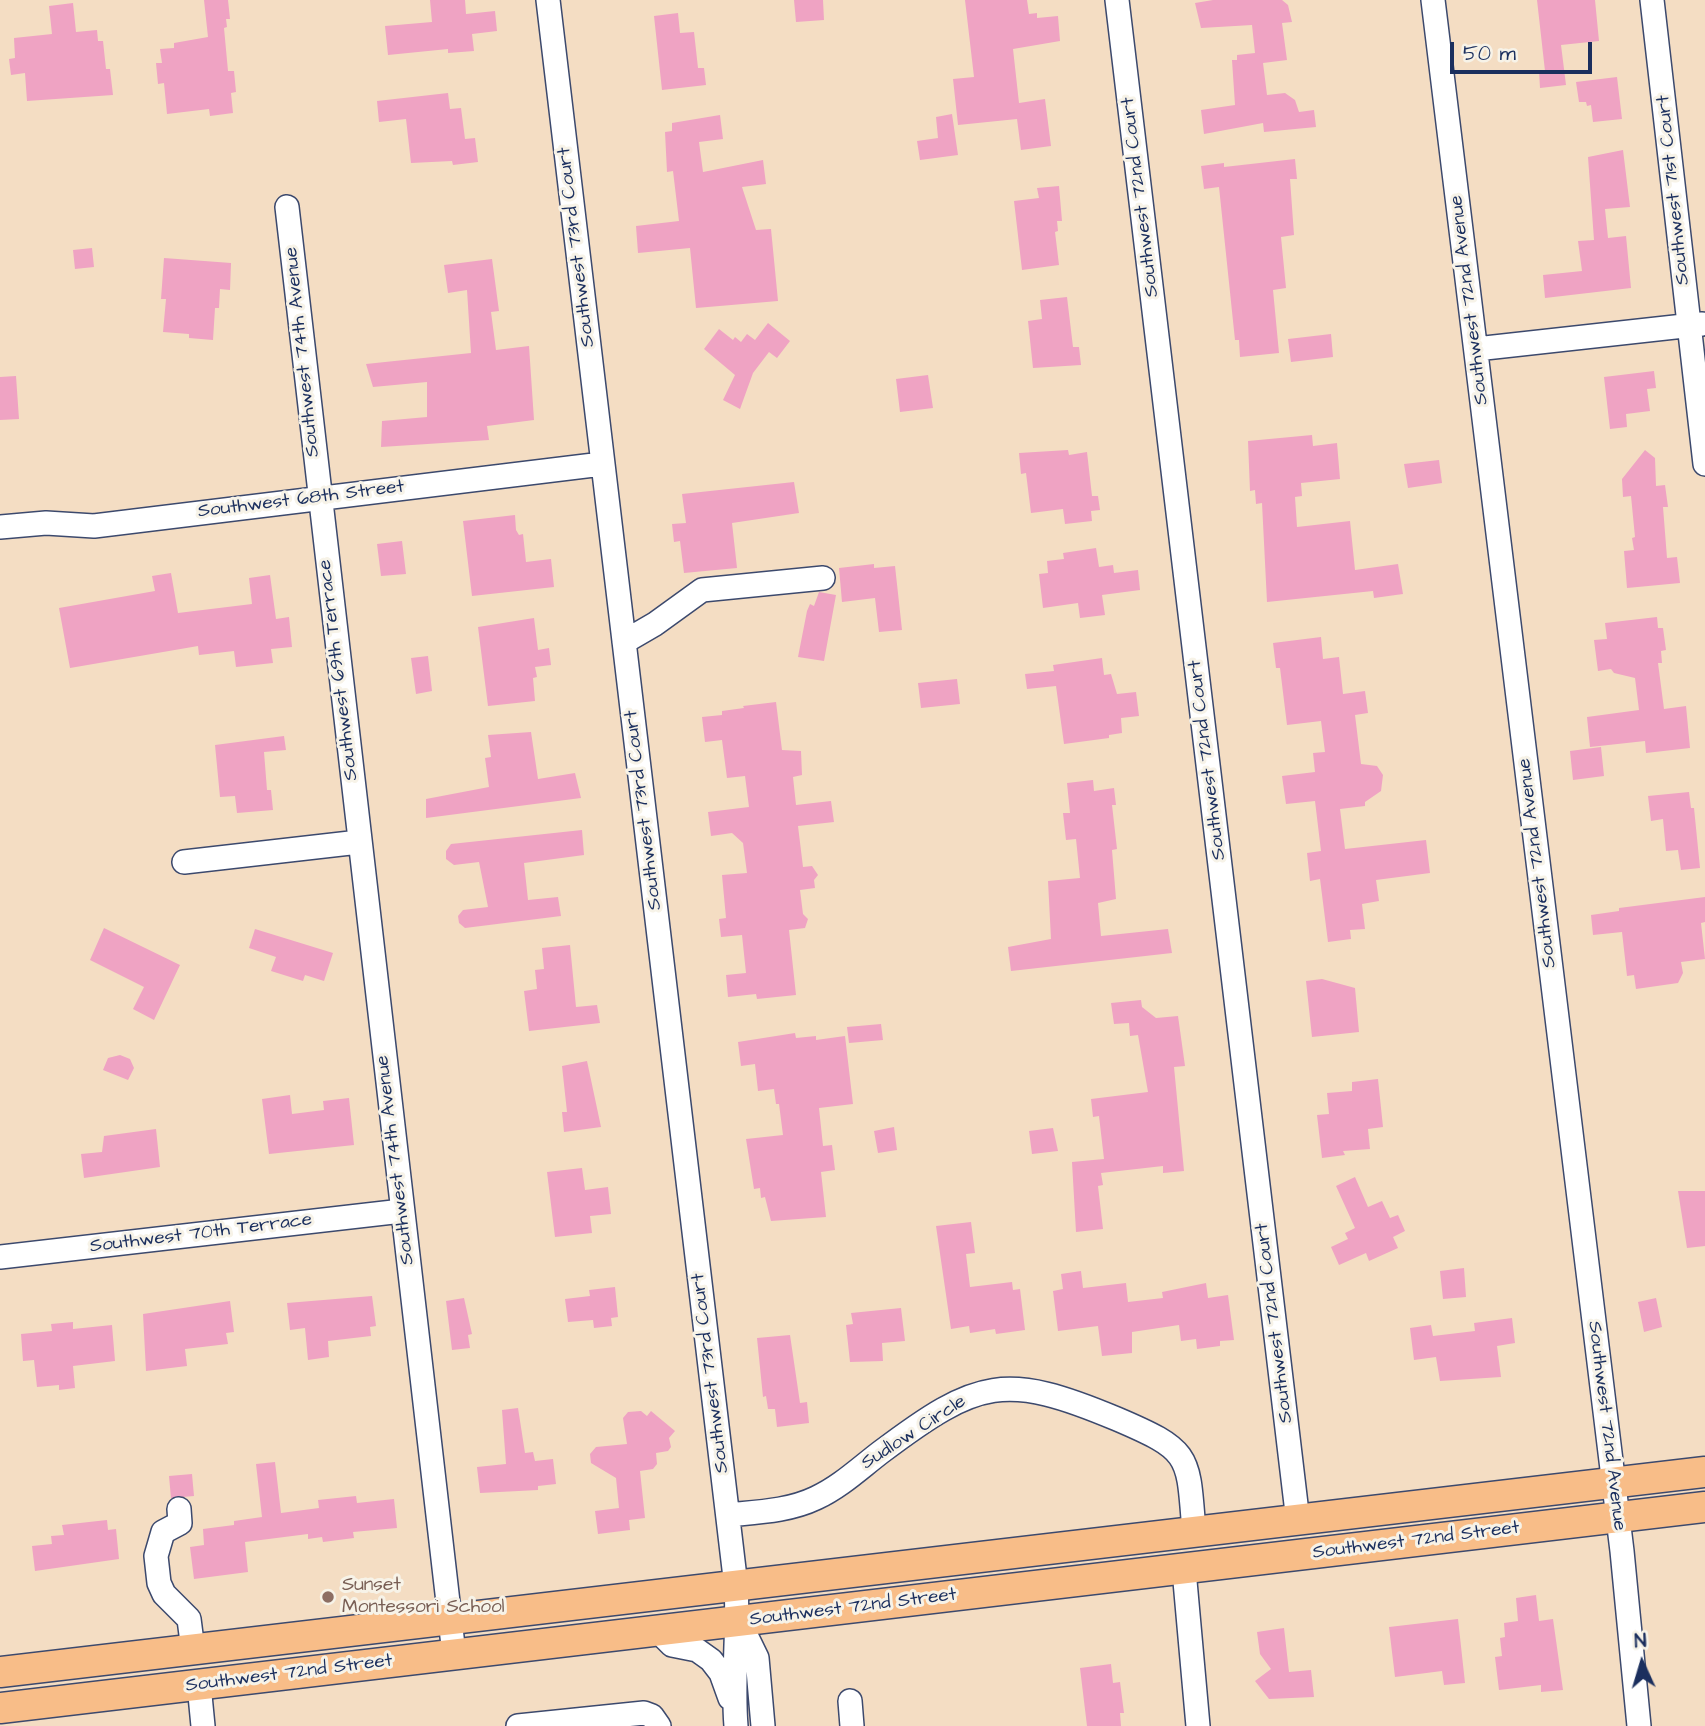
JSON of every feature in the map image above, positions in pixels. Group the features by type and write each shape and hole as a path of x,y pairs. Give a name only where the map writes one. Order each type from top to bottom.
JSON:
{"main road":[{"name":"Southwest 72nd Street","path":"0,1672 1705,1472"},
{"name":"Southwest 72nd Street","path":"1,1714 199,1685 454,1654 1705,1507"},
{"path":"1149,1573 1183,1548 1194,1532"},
{"path":"193,1650 199,1685"}],"street":[{"name":"Southwest 73rd Court","path":"548,0 728,1516 738,1621"},
{"name":"Southwest 72nd Court","path":"1117,0 1298,1521"},
{"name":"Southwest 72nd Avenue","path":"1433,0 1618,1518 1639,1726"},
{"name":"Southwest 71st Court","path":"1652,0 1697,324 1705,464"},
{"name":"Southwest 74th Avenue","path":"287,207 319,498"},
{"path":"1476,349 1697,324"},
{"name":"Southwest 68th Street","path":"0,527 46,523 94,526 603,464"},
{"name":"Southwest 69th Terrace","path":"319,498 359,842"},
{"path":"624,642 655,624 702,590 823,578"},
{"path":"184,862 359,842"},
{"name":"Southwest 74th Avenue","path":"359,842 454,1654"},
{"name":"Southwest 70th Terrace","path":"0,1257 402,1211"},
{"name":"Sudlow Circle","path":"728,1516 778,1510 814,1499 835,1487 919,1425 965,1398 991,1390 1017,1388 1068,1399 1171,1444 1187,1465 1194,1532"},
{"path":"179,1509 180,1523 169,1528 158,1541 159,1583 164,1594 189,1619 193,1650"},
{"path":"1184,1570 1198,1726"},
{"path":"735,1717 737,1693 734,1658 738,1621"},
{"path":"738,1621 757,1658 763,1726"},
{"path":"657,1630 672,1645 697,1650 711,1660 721,1673 735,1717"},
{"path":"199,1685 202,1726"},
{"path":"850,1701 852,1726"},
{"path":"519,1726 644,1713 652,1716 659,1726"}],"building":[{"path":"204,0 228,0 230,19 226,19 227,27 224,28 228,71 234,71 236,92 231,93 233,113 210,116 209,109 167,114 164,83 158,84 156,63 162,63 160,49 174,48 174,43 208,37"},
{"path":"430,0 465,0 466,14 495,11 497,31 472,34 474,51 448,53 448,49 388,55 385,26 432,22"},
{"path":"794,0 823,0 824,20 796,22"},
{"path":"965,0 1027,0 1029,14 1037,13 1037,18 1058,16 1060,41 1013,49 1019,103 1045,99 1051,146 1021,150 1017,119 958,125 953,79 974,77"},
{"path":"1213,0 1282,0 1288,5 1292,22 1282,23 1287,60 1263,63 1267,95 1285,93 1295,100 1299,112 1314,110 1316,127 1264,132 1263,123 1204,134 1201,110 1235,105 1232,60 1237,60 1237,55 1255,53 1252,25 1201,28 1195,3"},
{"path":"1537,0 1595,0 1599,41 1561,45 1566,85 1540,88 1539,71 1545,71"},
{"path":"73,3 76,32 97,30 98,41 103,41 106,69 110,69 113,95 27,101 25,73 11,75 9,59 15,58 14,38 52,34 49,6"},
{"path":"678,13 680,33 694,32 698,68 704,68 706,85 662,90 654,16"},
{"path":"1617,77 1622,119 1593,122 1591,105 1579,102 1576,82"},
{"path":"448,93 450,109 461,108 465,139 475,138 478,162 453,165 452,161 411,163 406,119 379,122 377,101"},
{"path":"952,114 958,155 920,160 917,141 938,138 936,117"},
{"path":"720,115 723,139 699,142 703,172 763,160 766,184 742,187 756,230 771,229 778,301 696,308 690,248 638,253 636,226 679,221 673,171 667,172 665,132 672,131 672,123"},
{"path":"1623,150 1630,207 1605,209 1608,238 1626,236 1631,288 1545,298 1543,275 1582,271 1578,241 1594,240 1588,157"},
{"path":"1295,159 1297,179 1290,179 1294,235 1281,237 1286,288 1273,290 1279,353 1240,357 1239,340 1235,340 1219,187 1204,189 1201,166 1224,163 1224,167"},
{"path":"1059,186 1062,221 1057,221 1058,231 1055,232 1059,265 1022,270 1014,201 1039,198 1037,188"},
{"path":"92,248 94,267 75,269 73,250"},
{"path":"164,258 231,263 230,290 220,289 219,308 215,308 213,340 189,338 189,334 163,332 166,299 161,299"},
{"path":"492,259 499,311 491,312 496,350 529,346 534,420 487,426 489,440 381,447 382,421 427,417 427,382 373,387 366,364 471,353 467,290 448,293 444,265"},
{"path":"1067,297 1073,347 1079,347 1081,365 1033,368 1028,321 1042,319 1040,300"},
{"path":"768,323 790,341 777,358 769,352 753,373 740,409 723,400 735,375 704,349 719,329 733,340 735,337 741,342 747,334 755,340"},
{"path":"1331,334 1333,357 1291,362 1288,339"},
{"path":"1654,371 1656,388 1647,389 1650,411 1626,414 1627,427 1610,429 1604,377"},
{"path":"928,375 933,408 900,412 896,379"},
{"path":"16,376 19,419 0,420 0,377"},
{"path":"1312,435 1313,446 1337,443 1340,479 1301,483 1302,496 1295,497 1297,527 1350,521 1355,570 1398,564 1403,594 1374,598 1373,591 1267,602 1262,503 1256,504 1255,490 1250,491 1248,441"},
{"path":"1068,450 1069,455 1087,452 1092,496 1098,496 1100,510 1091,511 1092,521 1065,524 1063,509 1031,513 1026,473 1021,474 1019,453"},
{"path":"1645,450 1655,458 1656,486 1665,485 1668,507 1663,507 1667,558 1677,557 1680,583 1627,588 1624,551 1634,550 1632,538 1635,537 1631,496 1623,497 1622,479"},
{"path":"1439,460 1442,483 1408,488 1404,464"},
{"path":"794,482 799,513 732,523 737,568 684,573 680,541 674,542 672,524 686,523 682,494"},
{"path":"515,515 516,530 519,535 523,534 526,562 551,559 554,587 472,596 463,521"},
{"path":"402,541 406,574 381,576 377,544"},
{"path":"1096,548 1099,567 1113,565 1114,573 1138,570 1140,590 1102,595 1105,615 1080,618 1078,603 1043,608 1039,574 1048,573 1047,561 1064,559 1063,553"},
{"path":"874,564 874,568 895,566 902,630 879,632 875,598 842,602 839,568"},
{"path":"171,573 178,613 252,604 249,578 270,575 276,619 289,617 292,647 271,649 273,663 236,667 234,651 199,655 198,646 70,668 59,608 155,591 152,576"},
{"path":"819,592 836,595 824,661 798,657 807,611 810,604 814,606"},
{"path":"1657,617 1658,628 1663,628 1666,650 1661,651 1662,663 1658,663 1664,709 1686,706 1690,748 1646,753 1645,741 1590,747 1587,717 1639,710 1635,678 1614,673 1611,669 1598,671 1594,640 1607,639 1605,623"},
{"path":"534,618 538,650 549,648 551,665 535,667 535,701 488,706 478,627"},
{"path":"1321,637 1323,659 1339,657 1343,694 1365,691 1368,713 1355,715 1361,764 1377,766 1383,775 1381,791 1365,802 1365,806 1340,809 1345,849 1426,840 1430,873 1376,880 1379,901 1362,904 1365,929 1350,930 1351,939 1328,942 1320,879 1310,881 1307,853 1321,851 1315,801 1286,804 1282,776 1315,772 1313,753 1325,752 1321,721 1287,725 1280,668 1276,668 1273,643"},
{"path":"428,656 432,691 416,694 411,658"},
{"path":"1102,658 1104,675 1111,674 1117,694 1136,692 1139,716 1121,718 1122,733 1109,735 1109,738 1064,744 1056,686 1027,689 1025,674 1054,671 1053,665"},
{"path":"957,679 960,704 921,708 918,683"},
{"path":"776,702 782,750 801,751 802,775 793,777 796,805 831,801 834,822 798,826 803,867 812,866 818,875 814,880 815,888 800,890 803,914 808,919 805,928 789,930 796,995 757,999 756,994 728,997 726,975 746,973 742,935 721,937 719,919 726,918 722,875 747,873 743,843 732,833 711,836 708,812 749,807 745,776 727,778 722,740 705,742 702,717 722,715 722,711 744,708 743,706"},
{"path":"531,732 538,779 575,773 581,798 426,818 426,799 489,787 485,758 491,757 488,735"},
{"path":"284,736 286,750 264,752 267,790 271,790 273,810 237,813 235,796 220,797 215,745"},
{"path":"1601,747 1604,776 1573,780 1570,751"},
{"path":"1093,780 1094,791 1114,788 1116,805 1112,805 1117,849 1112,850 1116,899 1098,903 1101,936 1168,929 1172,953 1011,971 1008,947 1051,939 1048,881 1080,878 1076,839 1066,840 1063,813 1070,813 1067,783"},
{"path":"1689,792 1691,808 1694,808 1700,868 1681,870 1678,850 1666,851 1663,819 1651,821 1648,796"},
{"path":"582,830 584,855 524,863 528,900 558,897 561,916 465,928 459,923 458,916 463,910 488,907 479,862 454,865 446,859 446,851 451,844"},
{"path":"1705,897 1705,922 1701,923 1705,959 1681,962 1683,973 1678,983 1636,989 1634,975 1627,976 1622,932 1593,935 1591,915 1619,911 1619,908"},
{"path":"104,928 180,965 154,1020 133,1009 144,987 90,960"},
{"path":"255,929 333,953 324,981 305,975 303,981 271,971 276,957 249,948"},
{"path":"570,945 576,1007 597,1005 600,1023 529,1031 524,991 537,989 535,970 544,969 542,948"},
{"path":"1322,979 1355,988 1359,1032 1312,1037 1306,981"},
{"path":"1141,1000 1142,1007 1156,1018 1178,1016 1185,1066 1174,1067 1184,1171 1163,1173 1163,1166 1101,1173 1103,1185 1098,1186 1103,1229 1076,1232 1072,1162 1104,1159 1099,1116 1093,1117 1091,1099 1148,1092 1138,1035 1130,1036 1129,1023 1114,1024 1111,1003"},
{"path":"881,1024 883,1040 849,1043 847,1027"},
{"path":"795,1033 796,1038 816,1036 816,1040 845,1036 853,1104 819,1108 823,1146 832,1145 835,1170 821,1172 826,1217 771,1221 765,1197 761,1198 760,1188 754,1189 746,1139 783,1135 779,1104 776,1104 774,1089 758,1091 755,1064 741,1066 738,1042"},
{"path":"120,1055 130,1059 134,1068 128,1080 103,1070 108,1058"},
{"path":"587,1061 601,1127 564,1132 562,1112 567,1112 562,1066"},
{"path":"1378,1079 1383,1127 1368,1129 1370,1149 1343,1151 1345,1155 1322,1158 1317,1115 1329,1114 1327,1093 1352,1091 1352,1082"},
{"path":"290,1095 292,1114 324,1110 323,1101 349,1098 354,1145 269,1154 262,1099"},
{"path":"894,1127 897,1150 878,1153 874,1131"},
{"path":"1053,1128 1058,1151 1032,1154 1029,1131"},
{"path":"156,1129 160,1167 84,1178 81,1154 102,1152 104,1136"},
{"path":"582,1168 585,1190 608,1187 611,1214 590,1216 592,1233 555,1237 547,1172"},
{"path":"1355,1177 1368,1207 1382,1201 1390,1218 1398,1215 1405,1231 1393,1237 1398,1248 1369,1261 1366,1253 1339,1265 1331,1247 1348,1239 1345,1233 1355,1228 1336,1186"},
{"path":"1678,1191 1705,1191 1705,1246 1687,1248"},
{"path":"971,1222 975,1253 966,1254 970,1287 1012,1282 1013,1290 1020,1289 1025,1330 996,1334 995,1329 970,1333 969,1326 951,1329 936,1226"},
{"path":"1464,1268 1466,1297 1443,1299 1440,1271"},
{"path":"1081,1271 1083,1288 1126,1283 1128,1302 1163,1298 1162,1292 1206,1283 1208,1298 1228,1295 1234,1340 1220,1341 1220,1346 1197,1349 1196,1339 1181,1341 1179,1325 1132,1332 1132,1353 1102,1356 1098,1326 1058,1331 1053,1291 1063,1289 1061,1274"},
{"path":"615,1287 618,1317 611,1318 612,1326 594,1328 593,1320 568,1322 565,1299 590,1296 589,1290"},
{"path":"372,1296 376,1326 370,1327 371,1336 328,1341 329,1357 308,1360 305,1328 290,1330 287,1303"},
{"path":"464,1298 472,1334 468,1335 470,1348 452,1350 446,1301"},
{"path":"1656,1298 1662,1327 1644,1332 1638,1302"},
{"path":"230,1301 234,1332 226,1333 228,1344 185,1349 187,1366 146,1371 143,1314"},
{"path":"901,1308 905,1341 882,1343 883,1361 850,1362 846,1325 853,1324 851,1313"},
{"path":"1512,1318 1515,1343 1497,1346 1501,1377 1440,1381 1436,1357 1414,1360 1410,1328 1431,1325 1433,1336 1475,1331 1474,1323"},
{"path":"73,1322 73,1329 112,1325 115,1361 73,1366 75,1388 59,1390 59,1385 37,1387 34,1360 23,1361 21,1334 52,1331 51,1324"},
{"path":"790,1335 800,1403 807,1402 809,1423 777,1427 775,1409 768,1409 766,1396 763,1397 757,1338"},
{"path":"518,1408 525,1453 533,1452 535,1461 553,1459 556,1484 538,1486 538,1490 480,1493 477,1467 506,1464 502,1410"},
{"path":"641,1411 647,1416 651,1411 675,1431 669,1438 671,1447 668,1451 656,1453 657,1464 653,1469 640,1471 645,1518 629,1520 630,1530 598,1534 595,1511 619,1508 616,1478 591,1463 590,1454 596,1447 627,1444 623,1418 628,1412"},
{"path":"275,1462 281,1513 319,1508 318,1500 356,1496 357,1503 394,1499 397,1528 353,1532 354,1538 323,1542 322,1537 308,1539 308,1534 245,1542 248,1572 194,1579 190,1547 204,1545 203,1529 234,1525 234,1521 262,1517 256,1464"},
{"path":"192,1474 194,1496 171,1498 169,1476"},
{"path":"107,1520 108,1530 116,1529 119,1559 35,1571 32,1546 52,1544 51,1536 64,1535 62,1525"},
{"path":"1536,1595 1539,1621 1553,1619 1563,1690 1541,1692 1541,1685 1499,1690 1495,1657 1502,1656 1500,1638 1505,1637 1504,1623 1518,1621 1516,1598"},
{"path":"1458,1619 1465,1683 1444,1685 1442,1671 1395,1677 1389,1627"},
{"path":"1284,1628 1289,1672 1311,1670 1314,1697 1269,1699 1255,1681 1271,1669 1260,1654 1257,1632"},
{"path":"1111,1664 1113,1683 1120,1682 1124,1713 1120,1713 1121,1726 1087,1726 1080,1668"}],"place":[{"name":"Sunset Montessori School","path":"328,1597"}]}
